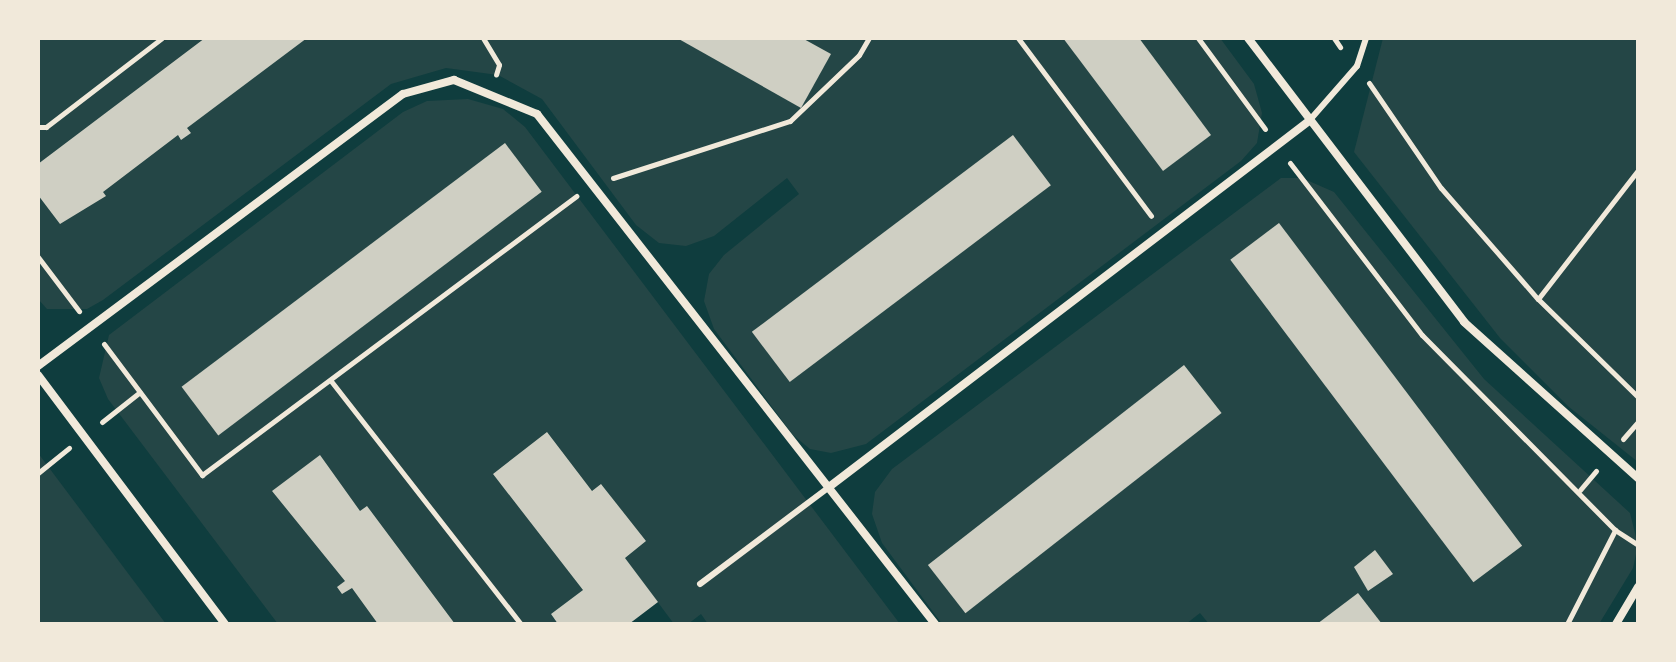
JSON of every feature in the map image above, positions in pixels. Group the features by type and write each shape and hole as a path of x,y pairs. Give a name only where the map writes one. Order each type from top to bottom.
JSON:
{"street":[{"path":"1248,38 1464,322 1638,478"},
{"path":"38,366 403,94 454,80 491,92 537,114 935,624"},
{"path":"829,487 1309,121"},
{"path":"38,375 225,624"},
{"path":"1616,624 1638,587"}],"lane":[{"path":"1309,121 1357,66 1366,38"},
{"path":"700,584 829,487"}],"path":[{"path":"38,127 46,127 162,38"},
{"path":"483,38 499,65 491,92"},
{"path":"38,257 202,475 593,184 728,145 790,121 859,55 869,38"},
{"path":"1018,38 1164,233"},
{"path":"1198,38 1422,335 1615,530 1638,545"},
{"path":"1334,38 1357,66 1441,188 1538,299 1638,397"},
{"path":"1538,299 1638,170"},
{"path":"331,381 521,624"},
{"path":"1567,624 1615,530"}],"shaded area":[{"path":"38,38 1220,38 1254,84 1262,113 1257,143 1241,161 866,444 831,453 810,449 793,435 714,329 704,301 709,274 724,255 799,194 787,178 714,236 686,246 659,243 636,225 542,99 498,75 446,68 391,84 103,300 87,309 47,309 38,299"},
{"path":"1383,38 1638,38 1638,462 1569,407 1500,338 1354,152"},
{"path":"468,99 503,109 525,127 900,624 708,624 701,614 688,624 674,624 625,558 645,541 602,485 592,491 494,474 583,590 551,614 558,624 278,624 108,399 99,378 109,335 403,112 427,101"},
{"path":"1281,178 1302,178 1334,192 1484,379 1630,513 1638,545 1633,568 1599,624 1209,624 1200,613 1186,624 942,624 882,543 872,514 875,492 892,469"},
{"path":"38,453 166,624 38,624"}],"building":[{"path":"205,38 307,38 187,128 191,133 181,140 178,135 103,192 106,196 60,224 38,195 38,164"},
{"path":"677,38 802,38 831,54 801,108"},
{"path":"1063,38 1139,38 1211,135 1163,171"},
{"path":"1013,135 1051,185 790,382 752,332"},
{"path":"505,143 542,192 218,435 182,387"},
{"path":"1279,223 1522,546 1473,582 1230,260"},
{"path":"1184,365 1222,413 965,613 928,565"},
{"path":"547,432 592,491 601,484 646,541 625,558 658,602 629,624 558,624 551,614 583,590 493,474"},
{"path":"320,455 360,511 367,506 455,624 378,624 352,588 342,594 337,587 345,581 272,491"},
{"path":"1375,550 1393,574 1368,591 1354,567"},
{"path":"1358,593 1382,624 1317,624"}]}
